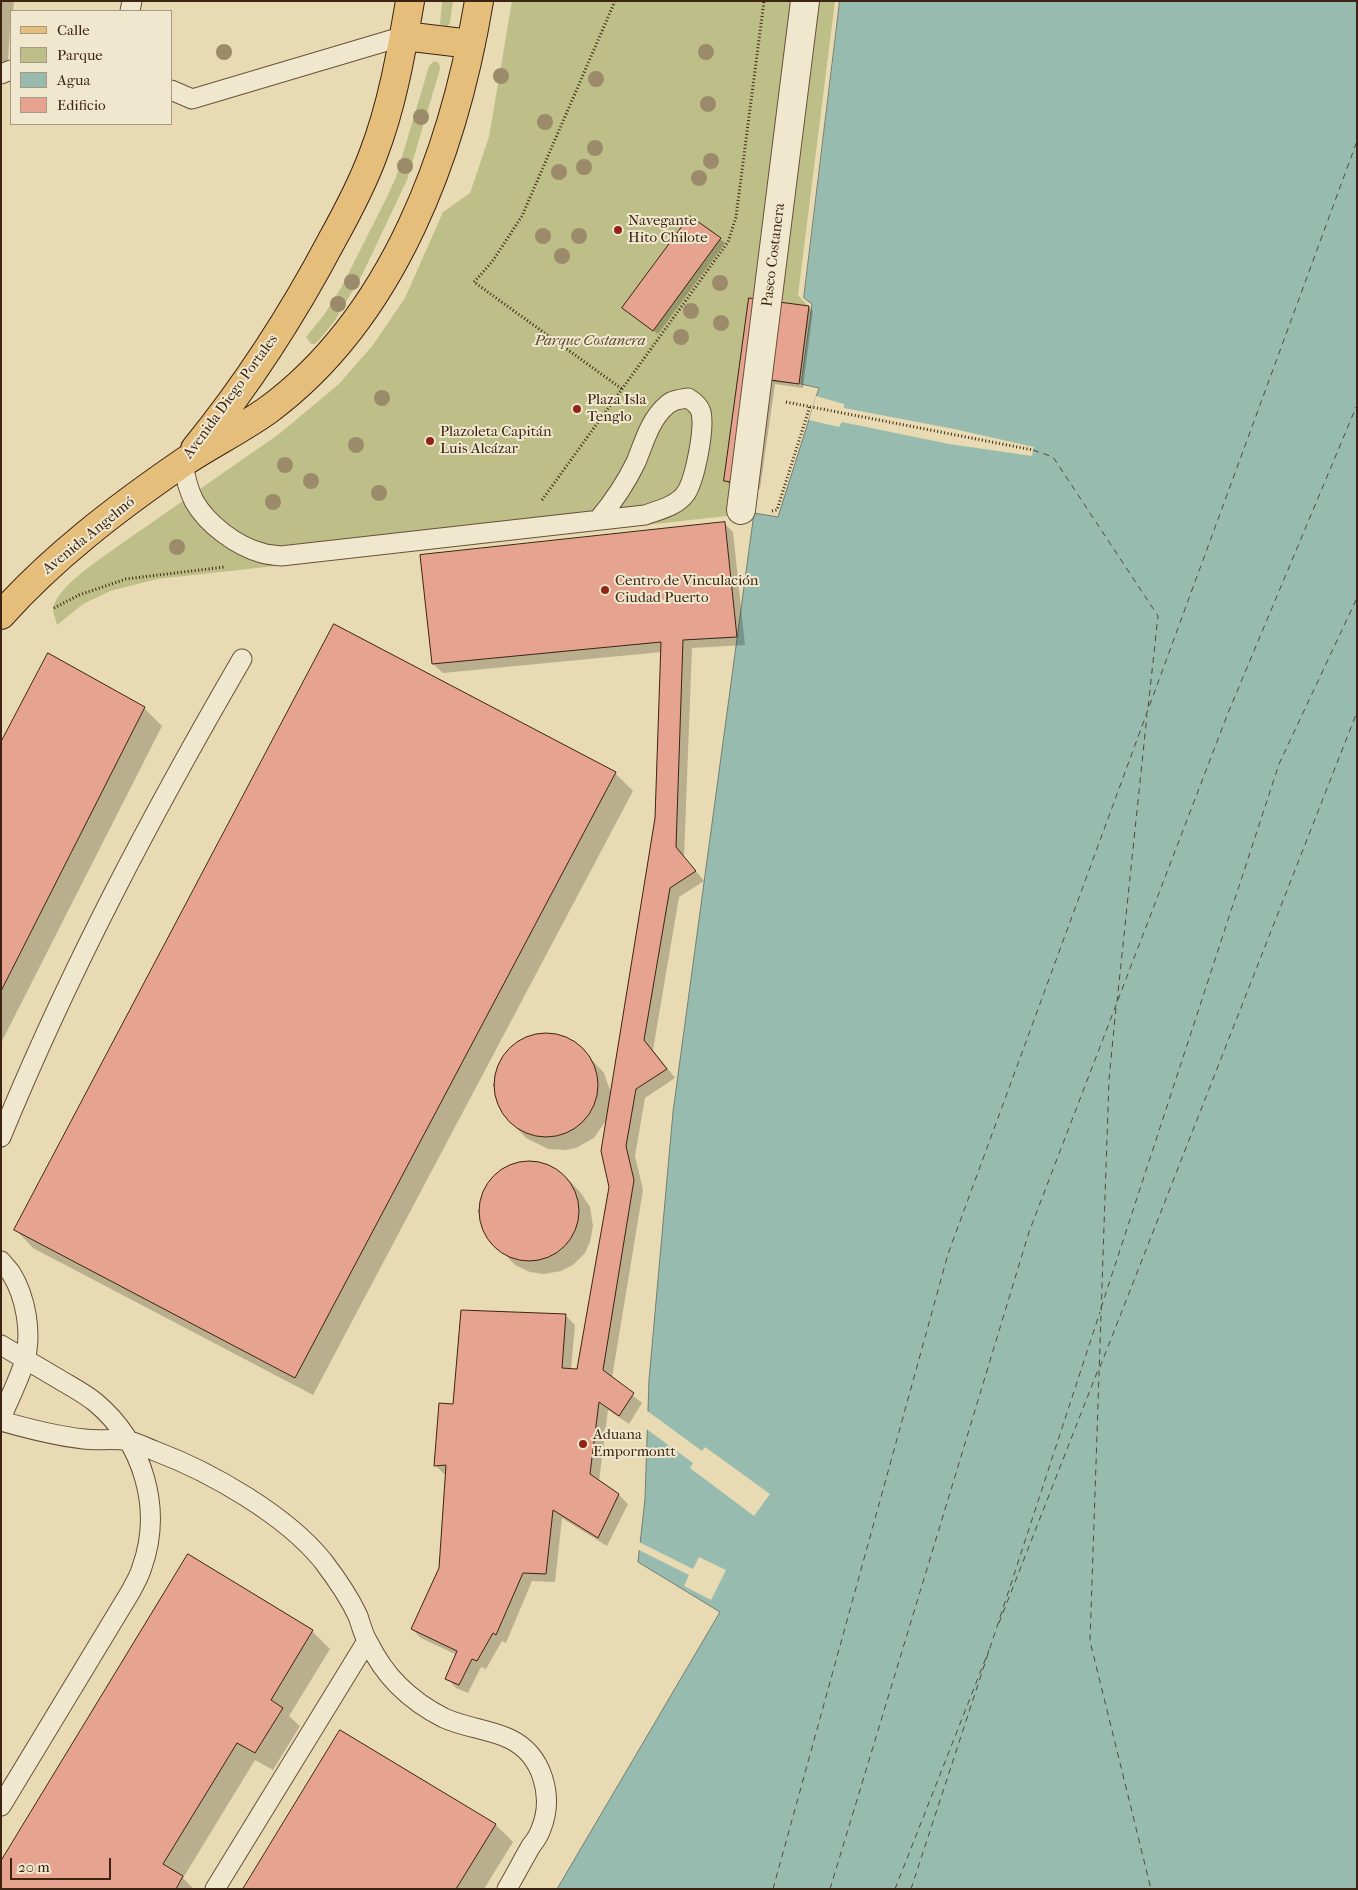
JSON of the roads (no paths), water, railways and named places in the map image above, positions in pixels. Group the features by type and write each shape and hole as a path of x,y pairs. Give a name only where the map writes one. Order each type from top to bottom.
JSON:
{"main road":[{"name":"Avenida Diego Portales","path":"183,463 215,424 282,327 315,273 350,206 374,154 390,101 410,1"},
{"name":"Avenida Diego Portales","path":"183,463 234,433 267,410 315,370 341,342 375,292 428,190 472,44 479,1"},
{"path":"404,36 472,44"},
{"name":"Avenida Angelmó","path":"1,615 33,581 70,548 183,463"}],"street":[{"name":"Paseo Costanera","path":"741,510 805,1"}],"lane":[{"path":"172,90 192,99 404,36"},
{"path":"183,463 186,480 194,500 206,516 236,541 262,553 281,556 645,515 670,506 686,493 696,466 701,438 700,412 695,403 688,398 678,399 667,404 650,427 635,462 615,500 598,520"},
{"path":"1,1137 50,1025 134,852 242,659"},
{"path":"1,1261 11,1274 21,1296 27,1333 25,1360 1,1420 43,1432 86,1439 129,1441 205,1473 240,1494 300,1537 323,1560 342,1586 357,1615 367,1641 381,1665 393,1679 420,1703 443,1717 460,1724 496,1733 512,1740 526,1750 537,1763 544,1779 548,1796 546,1814 541,1831 507,1889"},
{"path":"1,1345 94,1402 114,1420 129,1441 141,1465 148,1490 151,1516 148,1542 142,1567 126,1599 1,1806"},
{"path":"215,1889 367,1641"}],"water":[{"path":"840,1 1357,1 1357,1889 557,1889 720,1612 638,1562 645,1499 649,1380 673,1112 754,513 778,517 819,388 801,384 812,304 804,298"}],"place":[{"name":"Navegante Hito Chilote","path":"618,230"},
{"name":"Plaza Isla Tenglo","path":"577,409"},
{"name":"Plazoleta Capitán Luis Alcázar","path":"430,441"},
{"name":"Centro de Vinculación Ciudad Puerto","path":"605,590"},
{"name":"Aduana Empormontt","path":"583,1444"}],"park label":[{"name":"Parque Costanera","path":"590,341"}]}
